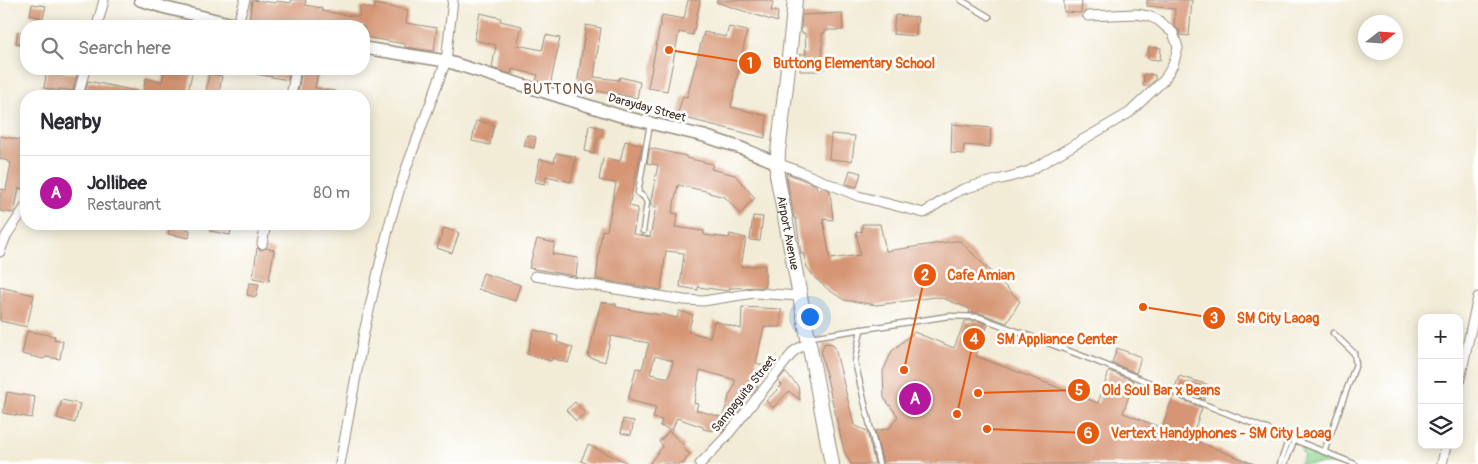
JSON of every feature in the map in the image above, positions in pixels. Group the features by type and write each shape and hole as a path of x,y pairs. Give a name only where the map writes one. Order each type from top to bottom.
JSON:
{"main road":[{"name":"Airport Avenue","path":"794,0 777,164 779,188 832,464"}],"street":[{"path":"99,20 104,0"},
{"path":"140,0 215,20"},
{"path":"240,20 245,0"},
{"path":"340,464 364,332 391,218 406,169 446,61 453,0"},
{"path":"777,164 858,196 924,213 961,190 1029,171 1129,114 1164,80 1174,66 1178,48 1176,41 1173,33 1158,20 1136,14 1088,16"},
{"name":"Darayday Street","path":"370,49 446,61 574,102 704,136 741,148 777,164"},
{"path":"80,90 83,75"},
{"path":"292,90 295,75"},
{"path":"0,252 6,236 20,215"},
{"path":"262,244 265,230"},
{"path":"535,276 684,300 703,301 754,293 800,296"},
{"path":"1463,365 1478,297"},
{"name":"Sampaguita Street","path":"700,464 726,437 794,351 808,339"},
{"path":"1442,464 1445,449"}],"lane":[{"path":"960,0 989,17"},
{"path":"643,232 647,202 638,193 650,123"},
{"path":"808,339 949,316 979,317 1101,363 1355,464"},
{"path":"861,329 854,362 879,464"},
{"path":"1324,452 1356,364 1354,353 1333,333"},
{"path":"1280,464 1291,440"},
{"path":"1285,464 1291,440"}],"green space":[{"path":"1300,447 1345,464 1299,464 1304,456"}],"building":[{"path":"252,0 291,3 291,0 306,0 305,5 322,8 322,11 359,17 361,6 374,9 375,4 408,10 406,23 437,28 434,51 405,47 405,44 370,38 370,20 249,20"},
{"path":"688,0 700,0 693,35 679,32 667,91 648,88 662,15 684,19"},
{"path":"717,0 767,0 773,2 771,11 778,12 777,22 716,2"},
{"path":"1064,0 1082,0 1081,13 1064,12"},
{"path":"1147,0 1192,0 1189,36 1180,35 1179,30 1174,26 1175,9 1147,6"},
{"path":"32,4 46,6 43,18 30,15"},
{"path":"480,13 501,18 500,21 522,26 517,45 542,50 546,35 560,38 550,86 536,81 538,75 512,69 511,74 492,68 496,45 474,40"},
{"path":"842,13 843,30 825,30 825,33 822,33 822,71 800,71 800,54 806,54 805,33 801,33 802,15"},
{"path":"895,15 918,17 916,36 893,34"},
{"path":"586,25 601,28 594,77 619,80 620,77 640,82 637,98 595,91 596,88 577,85"},
{"path":"729,27 747,31 731,107 767,116 765,138 677,116 683,96 687,97 704,32 726,37"},
{"path":"18,31 20,32 20,44 16,43"},
{"path":"1149,47 1161,48 1160,60 1148,59"},
{"path":"1144,74 1155,75 1155,80 1148,86 1143,86"},
{"path":"46,75 77,75 73,90 44,88"},
{"path":"163,75 192,75 188,90 143,90 146,78 162,82"},
{"path":"209,75 222,76 220,90 206,90"},
{"path":"262,75 289,75 288,80"},
{"path":"301,75 317,75 315,88 328,90 298,90"},
{"path":"88,81 131,90 86,90"},
{"path":"476,121 494,124 490,145 472,141"},
{"path":"952,124 991,128 990,147 964,145 963,154 951,153"},
{"path":"589,125 603,128 601,137 598,136 594,154 585,151"},
{"path":"831,134 855,136 852,161 829,159"},
{"path":"527,135 536,137 534,148 524,146"},
{"path":"0,136 20,140 20,188 14,213 0,211 0,189 6,190 11,163 0,159"},
{"path":"625,141 642,145 629,206 638,208 633,234 650,237 656,207 651,206 651,200 658,165 647,163 650,148 713,164 711,169 735,175 755,198 740,214 725,197 678,185 672,213 678,214 675,227 704,231 704,235 729,238 730,234 746,238 741,267 765,265 765,287 730,288 729,291 698,287 698,290 680,287 684,253 666,251 661,290 596,279 602,230 607,231 616,183 599,180 603,158 620,161"},
{"path":"556,153 576,157 571,182 546,176 545,184 535,182 540,159 554,162"},
{"path":"850,170 861,173 857,187 846,184"},
{"path":"786,173 816,185 817,190 824,188 830,191 833,220 823,219 830,259 860,255 856,231 862,232 862,224 880,224 886,251 960,241 1020,301 1007,323 980,313 969,313 970,309 936,297 877,305 844,300 829,290 814,277 807,267 803,253 801,254 796,218 794,218"},
{"path":"753,216 763,217 760,241 750,240"},
{"path":"444,228 459,233 452,253 437,248"},
{"path":"169,230 190,230 189,238 168,234"},
{"path":"210,230 231,230 230,235"},
{"path":"537,239 555,243 552,254 578,258 576,276 529,268"},
{"path":"257,248 261,250 266,248 274,250 269,281 253,278"},
{"path":"483,273 520,285 515,301 478,289"},
{"path":"249,283 259,284 256,297 247,295"},
{"path":"0,287 34,295 27,327 0,321"},
{"path":"601,302 616,304 616,307 677,318 679,311 693,315 688,332 710,337 714,321 741,329 742,307 781,309 781,327 764,327 756,363 766,367 756,389 751,395 748,394 744,404 722,432 713,428 712,431 703,429 703,427 677,418 672,430 660,426 662,420 653,418 656,407 628,400 636,368 642,369 649,343 611,336 605,362 588,357","holes":["655,356 673,361 669,378 650,374","700,370 736,380 722,417 696,410 698,404 694,403"]},
{"path":"965,321 978,321 988,325 976,356 1098,403 1109,371 1134,381 1123,413 1162,428 1173,396 1202,408 1191,439 1254,464 883,464 875,431 890,428 898,416 884,398 883,371 892,351 914,332 954,348"},
{"path":"534,330 558,336 557,342 573,348 568,363 552,358 551,361 527,354"},
{"path":"27,331 55,336 54,339 63,341 60,359 45,357 44,359 22,354"},
{"path":"824,344 833,344 835,348 854,425 867,431 875,464 851,464 844,451 821,353"},
{"path":"1117,348 1141,357 1136,373 1112,363"},
{"path":"785,372 798,386 800,400 789,391 773,408 766,401 782,385 778,381"},
{"path":"1179,376 1209,385 1204,400 1175,388"},
{"path":"7,392 35,397 32,418 3,413"},
{"path":"62,400 80,404 75,423 57,418"},
{"path":"575,402 585,413 576,421 566,410"},
{"path":"623,419 634,421 631,435 621,433"},
{"path":"669,431 685,446 683,448 690,454 683,464 649,464 663,446 659,442"},
{"path":"588,445 630,464 588,464 581,461"}],"place":[{"name":"Buttong Elementary School","path":"669,50"},
{"name":"SM City Laoag","path":"1143,307"},
{"name":"Cafe Amian","path":"904,370"},
{"name":"Old Soul Bar x Beans","path":"978,393"},
{"name":"Jollibee","path":"915,399"},
{"name":"SM Appliance Center","path":"957,414"},
{"name":"Vertext Handyphones - SM City Laoag","path":"987,429"}],"district":[{"name":"BUTTONG","path":"559,89"}]}
